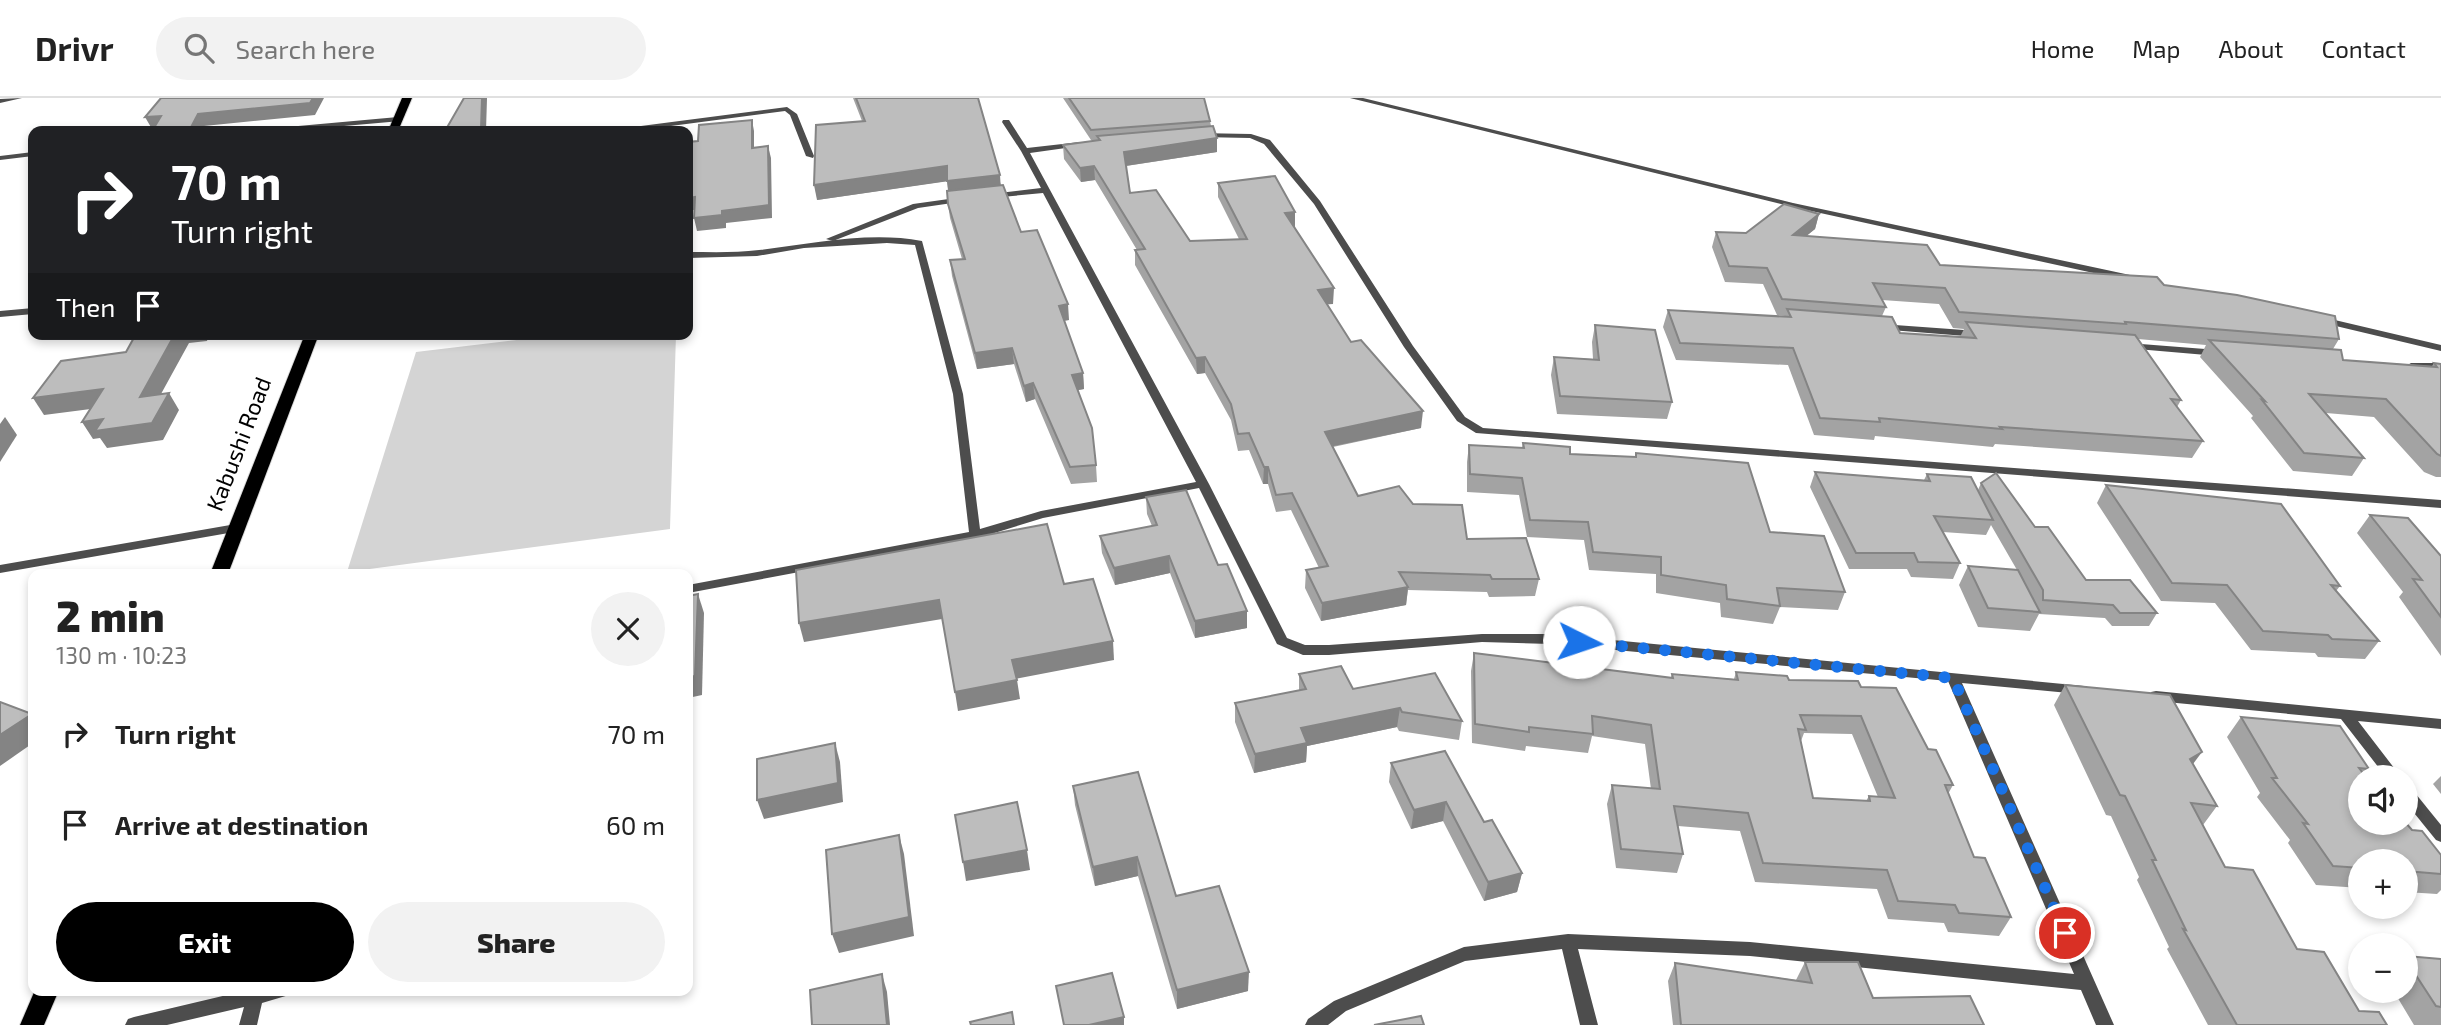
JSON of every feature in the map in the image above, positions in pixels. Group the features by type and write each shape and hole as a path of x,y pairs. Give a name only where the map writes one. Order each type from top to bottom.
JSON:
{"main road":[{"path":"395,126 407,98"},
{"name":"Kabushi Road","path":"221,569 310,340"},
{"path":"32,1025 44,996"}],"street":[{"path":"0,100 18,98"},
{"path":"1353,98 1793,205 2140,280"},
{"path":"656,126 787,109 793,114 810,156"},
{"path":"320,126 398,119"},
{"path":"1006,122 1025,151 1203,484 1282,641 1303,650 1482,638 1552,639 2091,690"},
{"path":"1191,135 1231,135 1267,142 1317,203 1409,347 1461,419 1480,431 2441,504"},
{"path":"1025,151 1091,143"},
{"path":"0,158 28,155"},
{"path":"987,197 1046,190"},
{"path":"807,246 886,220 916,206 973,198"},
{"path":"693,255 757,253 887,240 919,243 958,394 975,535"},
{"path":"0,314 28,311"},
{"path":"2309,317 2441,348"},
{"path":"1863,326 1984,335"},
{"path":"2110,345 2233,354"},
{"path":"2399,366 2441,366"},
{"path":"693,588 975,535 1041,516 1203,484"},
{"path":"0,569 236,528"},
{"path":"1953,678 2105,1025"},
{"path":"2146,695 2441,724"},
{"path":"2346,716 2385,765"},
{"path":"2418,807 2441,836"},
{"path":"1314,1025 1340,1006 1464,954 1568,941 1750,949 2087,984"},
{"path":"1568,941 1589,1025"},
{"path":"134,1025 259,996"},
{"path":"248,1025 255,997"}],"shaded area":[{"path":"517,340 676,340 670,529 370,569 348,569 416,352"}],"building":[{"path":"161,98 313,98 310,103 198,114 192,126 155,126 161,116 145,117"},
{"path":"464,98 482,98 481,126 448,126"},
{"path":"856,98 978,98 1000,175 947,181 947,166 814,185 816,125 865,121"},
{"path":"1069,98 1204,98 1210,121 1091,130"},
{"path":"752,120 752,148 768,146 769,205 722,211 722,215 694,218 693,142 698,141 699,125"},
{"path":"1213,126 1217,138 1124,152 1130,193 1156,190 1190,241 1247,239 1218,183 1275,176 1295,212 1285,213 1334,288 1318,290 1351,342 1361,340 1423,411 1325,432 1358,496 1399,486 1413,504 1462,505 1467,539 1526,538 1539,579 1492,579 1490,575 1399,572 1408,587 1322,603 1306,570 1328,566 1292,493 1276,495 1268,467 1264,467 1249,433 1238,434 1231,404 1205,357 1196,358 1135,250 1145,249 1094,166 1080,168 1063,145 1100,140 1097,136"},
{"path":"1003,185 1021,232 1037,230 1068,304 1059,306 1083,373 1072,375 1092,428 1096,465 1070,467 1033,383 1024,386 1012,348 975,353 950,260 965,259 948,204 947,191"},
{"path":"1784,204 1819,214 1793,235 1927,245 1940,265 2157,277 2164,285 2237,295 2335,316 2339,339 1959,312 1945,288 1873,283 1886,307 1782,299 1767,268 1729,266 1716,232 1746,233"},
{"path":"1787,309 1892,317 1900,333 1976,338 1966,322 2135,335 2181,400 2171,399 2203,441 2000,427 2002,429 1879,418 1880,422 1820,418 1793,348 1680,343 1668,310 1791,317"},
{"path":"1595,325 1655,330 1672,402 1560,396 1554,357 1599,360"},
{"path":"133,340 172,340 140,397 169,393 152,423 95,431 103,419 82,422 103,389 33,398 61,361 126,352"},
{"path":"2209,340 2341,350 2343,360 2437,367 2434,363 2441,364 2441,456 2386,399 2309,394 2364,458 2304,453 2262,400 2265,401"},
{"path":"1523,443 1570,447 1570,454 1636,457 1636,453 1748,463 1770,532 1824,536 1845,592 1777,588 1780,606 1727,599 1726,585 1661,575 1661,557 1593,552 1588,522 1530,520 1522,478 1470,474 1469,445 1524,448"},
{"path":"1815,472 1930,481 1927,474 1971,477 1993,520 1934,516 1960,563 1918,562 1914,553 1856,553"},
{"path":"1996,473 2035,527 2048,527 2086,580 2130,580 2157,613 2120,613 2113,605 2043,600 2043,590 1981,483"},
{"path":"2106,485 2281,504 2340,586 2331,585 2379,641 2263,631 2227,585 2172,583"},
{"path":"1186,490 1218,565 1227,564 1247,611 1195,621 1169,556 1114,568 1100,536 1157,525 1146,497"},
{"path":"2370,515 2408,518 2441,556 2441,617 2413,579 2422,580"},
{"path":"1047,524 1064,584 1093,579 1113,641 1012,660 1017,680 955,692 939,600 799,623 796,570"},
{"path":"1968,566 2018,570 2040,612 1988,608"},
{"path":"698,594 693,676 693,595"},
{"path":"1474,653 1673,678 1672,674 1738,680 1736,672 1787,676 1789,680 1858,681 1861,687 1896,688 1928,749 1936,750 1953,785 1945,785 1974,857 1985,858 2011,917 1959,913 1955,905 1898,901 1887,870 1763,863 1748,813 1674,806 1683,854 1621,849 1612,785 1660,789 1651,725 1592,716 1593,734 1529,727 1529,732 1475,724","holes":["1800,715 1861,716 1895,798 1869,796 1870,801 1813,798 1798,729 1806,730"]},
{"path":"1341,666 1353,689 1435,673 1462,721 1402,712 1400,708 1301,728 1307,743 1255,754 1235,703 1306,689 1299,674"},
{"path":"2065,685 2170,695 2202,752 2190,759 2217,806 2191,803 2225,867 2253,870 2297,949 2324,952 2348,992 2348,1003 2354,1003 2359,1011 2379,1012 2387,1025 2237,1025 2183,929 2186,930 2152,860 2156,860 2125,796 2120,795"},
{"path":"0,702 28,712 28,717 0,735"},
{"path":"2241,717 2340,726 2366,765 2348,765 2348,835 2418,835 2418,831 2422,831 2441,855 2441,874 2418,872 2418,849 2348,849 2348,867 2333,866 2303,823 2308,824 2272,778 2277,778"},
{"path":"835,743 838,783 757,800 757,759"},
{"path":"1445,751 1484,822 1492,820 1522,873 1488,882 1446,802 1414,810 1391,763"},
{"path":"1138,772 1176,896 1219,886 1249,972 1177,990 1137,857 1093,867 1073,786"},
{"path":"1017,802 1027,850 963,862 955,815"},
{"path":"899,835 909,917 832,934 826,850"},
{"path":"2418,957 2441,959 2441,1007 2436,1006 2418,978"},
{"path":"1805,962 1858,962 1873,998 1970,996 1984,1025 1681,1025 1675,963 1812,983"},
{"path":"1112,973 1124,1017 1089,1025 1064,1025 1056,986"},
{"path":"882,974 887,1025 812,1025 810,990"},
{"path":"1012,1012 1014,1025 971,1025 970,1022"},
{"path":"1421,1016 1424,1025 1374,1025"}],"route":[{"path":"1579,642 1953,678 2065,933"}]}
